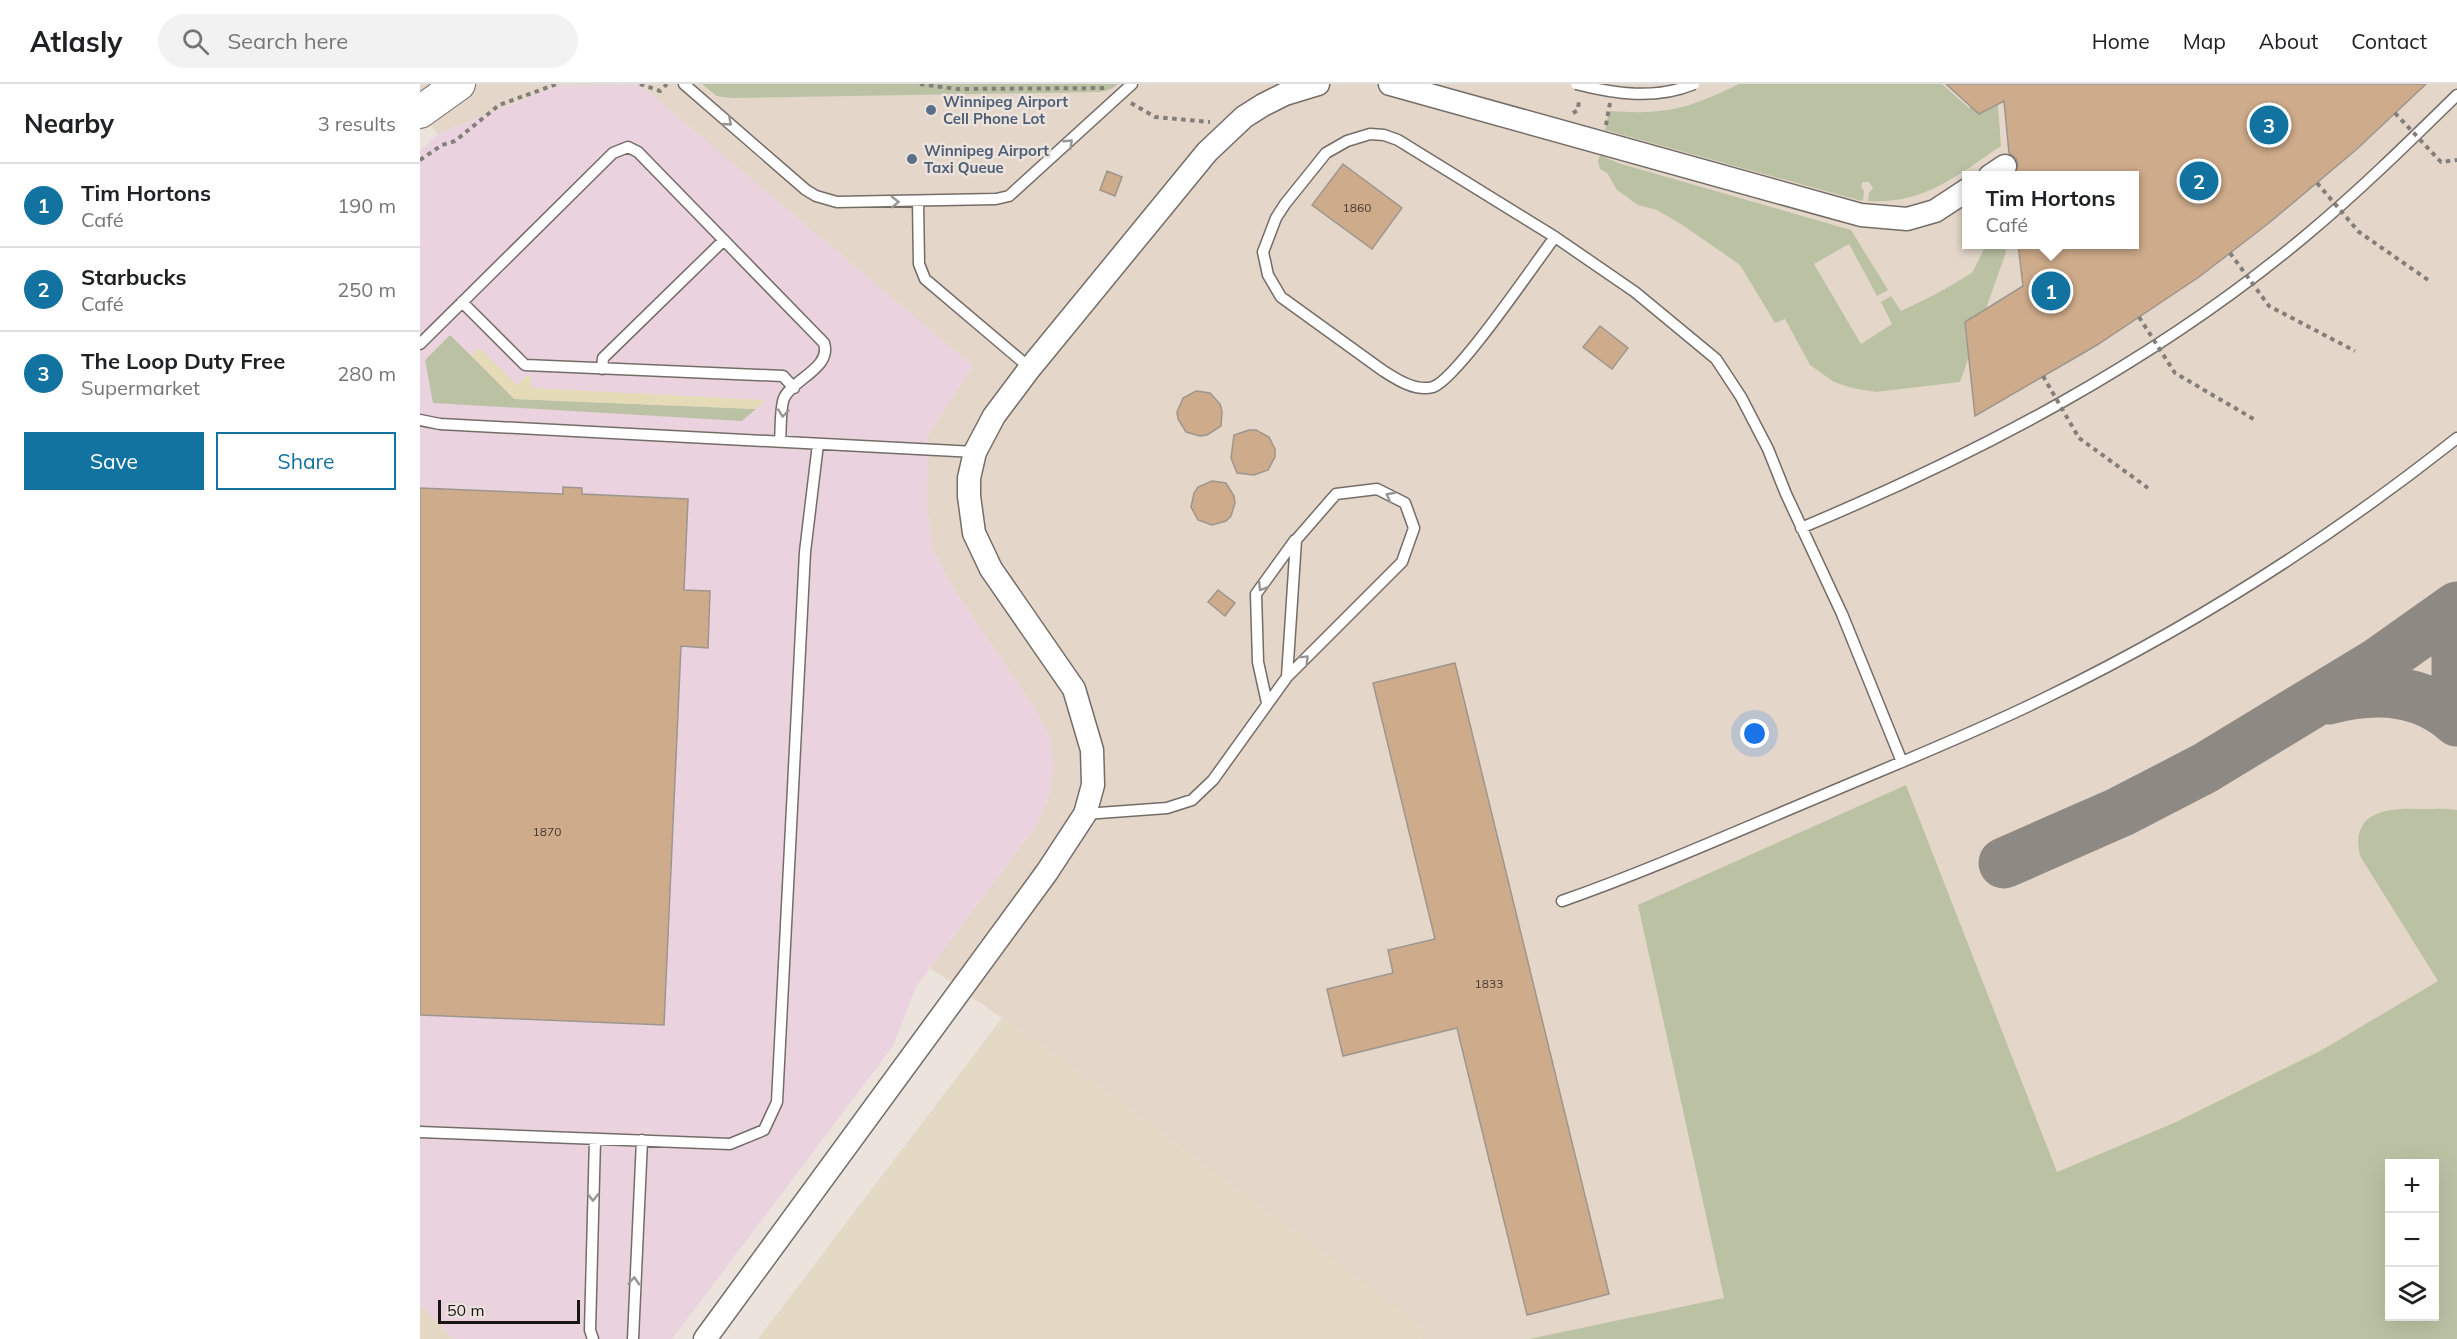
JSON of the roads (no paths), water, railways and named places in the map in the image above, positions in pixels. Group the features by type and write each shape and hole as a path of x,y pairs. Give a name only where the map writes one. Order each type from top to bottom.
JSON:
{"main road":[{"path":"420,112 459,84"}],"street":[{"path":"705,1339 1047,872 1085,814 1093,785 1092,750 1085,721 1074,689 995,576 978,542 970,514 969,496 969,478 975,452 994,416 1030,368 1207,152 1244,117 1285,94 1318,84"},
{"path":"1390,84 1861,215 1907,219 1935,211 1962,193"}],"lane":[{"path":"684,84 816,196 837,202 996,199 1010,196 1132,84"},
{"path":"1576,84 1636,95 1671,91 1694,84"},
{"path":"1801,528 1944,465 2033,419 2135,359 2203,313 2303,238 2389,161 2457,95"},
{"path":"1555,237 1465,357 1441,382 1432,387 1420,388 1398,381 1281,297 1268,275 1263,252 1276,218 1326,153 1347,141 1370,134 1384,135 1398,140 1555,237 1635,292 1716,359 1740,398 1768,449 1801,528 1842,614 1902,762"},
{"path":"420,344 613,153 622,147 628,147 638,152 824,343 826,348 823,358 784,398 780,441"},
{"path":"918,201 919,264 925,279 1030,368"},
{"path":"602,369 603,358 724,240"},
{"path":"462,302 525,365 783,376 794,388"},
{"path":"420,420 440,424 975,452"},
{"path":"1562,901 1620,881 1902,762 2043,699 2190,621 2312,547 2457,438"},
{"path":"420,1132 730,1144 764,1130 777,1102 805,552 818,444"},
{"path":"1085,814 1167,808 1192,800 1213,780 1287,677 1402,562 1414,528 1405,503 1377,489 1336,494 1296,540 1256,594 1258,662 1267,703"},
{"path":"1287,677 1296,540"},
{"path":"593,1339 590,1330 595,1139"},
{"path":"633,1339 642,1140"}],"place":[{"name":"Winnipeg Airport Cell Phone Lot","path":"931,110"},
{"name":"The Loop Duty Free","path":"2269,125"},
{"name":"Winnipeg Airport Taxi Queue","path":"912,159"},
{"name":"Starbucks","path":"2199,181"},
{"name":"Tim Hortons","path":"2051,291"}]}
